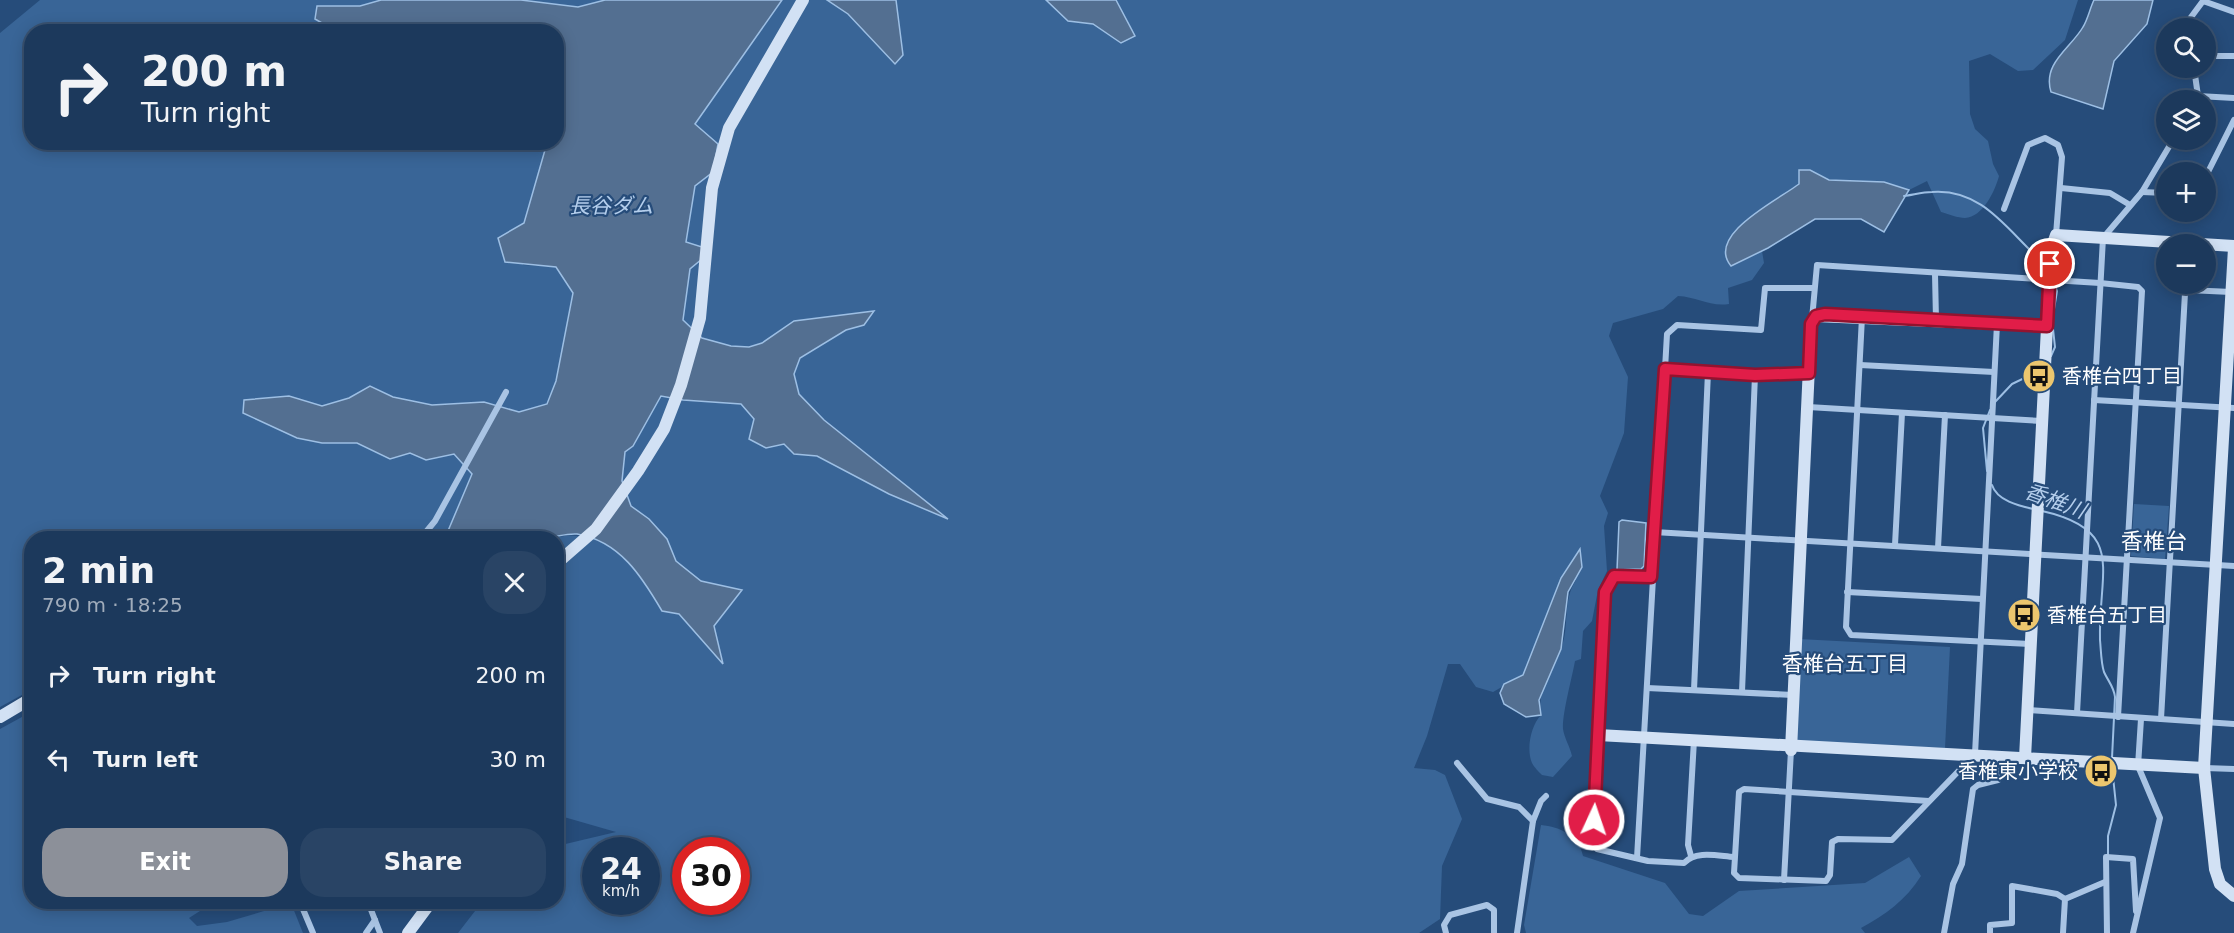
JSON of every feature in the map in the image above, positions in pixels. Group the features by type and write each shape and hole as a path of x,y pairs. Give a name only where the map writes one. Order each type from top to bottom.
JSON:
{"street":[{"path":"2190,18 2203,1 2234,12"},
{"path":"564,557 596,529 638,471 664,429 681,385 700,318 712,188 719,158 742,100 801,5"},
{"path":"2216,56 2234,56"},
{"path":"2216,98 2234,98"},
{"path":"2213,162 2234,120"},
{"path":"2004,209 2028,145 2044,138 2058,145 2062,158 2061,188 2056,235 2051,249 2049,279 2025,758"},
{"path":"2077,713 2103,238 2142,192 2167,150"},
{"path":"2061,188 2110,193 2130,205"},
{"path":"2142,192 2156,193"},
{"path":"2056,235 2234,247 2230,408 2216,566 2204,768 2215,869 2220,884 2234,896"},
{"path":"1784,880 1811,324 1817,265 2100,283 2139,287 2142,291 2118,717"},
{"path":"1935,274 1936,320"},
{"path":"1637,858 1666,334 1677,325 1761,330 1765,288 1813,288"},
{"path":"2161,719 2185,293 2188,290 2232,292"},
{"path":"1811,324 1816,316 1825,314 2047,326"},
{"path":"1862,316 1846,627 1851,635 2031,644"},
{"path":"1929,801 1744,789 1738,792 1734,873 1739,878 1826,881 1830,875 1832,842 1838,839 1892,840 1975,754 1997,324"},
{"path":"1860,365 1995,372"},
{"path":"1665,369 1755,375 1809,373"},
{"path":"1694,690 1708,372"},
{"path":"1742,692 1755,375"},
{"path":"427,531 435,522 506,395"},
{"path":"2094,400 2230,408"},
{"path":"1808,407 1993,417 2042,422"},
{"path":"1895,545 1902,413"},
{"path":"1938,548 1945,415"},
{"path":"1654,532 2234,566"},
{"path":"1651,577 1614,576 1605,592 1593,843 1597,849 1648,861 1684,863 1691,856 1734,857"},
{"path":"1847,592 1982,599"},
{"path":"1647,688 1793,695"},
{"path":"0,717 24,703"},
{"path":"2027,711 2234,724"},
{"path":"2133,933 2160,818 2138,766 2141,719"},
{"path":"1598,735 1694,739 1791,747 1975,754 2138,766 2234,769"},
{"path":"1691,856 1688,845 1694,739"},
{"path":"1944,933 1953,884 1962,864 1973,789 1978,785 1998,780 2001,756"},
{"path":"1457,763 1487,798 1519,807 1533,821"},
{"path":"1517,933 1533,821 1540,801 1546,796"},
{"path":"2106,933 2106,857 2133,859 2136,920"},
{"path":"2065,899 2105,882"},
{"path":"1990,933 1990,925 2012,923 2012,886 2057,894 2065,899"},
{"path":"2063,933 2065,899"},
{"path":"1446,933 1444,925 1450,915 1487,905 1494,909 1494,933"},
{"path":"303,909 313,933"},
{"path":"371,909 380,933"},
{"path":"408,933 426,909"},
{"path":"366,933 375,920"}],"shaded area":[{"path":"40,0 381,0 360,6 327,6 333,24 24,24 24,150 545,150 524,223 523,265 556,267 573,293 556,381 548,404 519,412 484,402 432,405 393,397 370,386 349,398 322,406 289,396 243,413 322,443 357,443 390,459 410,453 426,460 454,454 472,473 448,531 24,531 24,694 0,707 0,33"},
{"path":"521,0 605,0 578,7"},
{"path":"782,0 827,0 848,14 895,64 896,0 1046,0 1068,21 1093,24 1121,43 1135,36 1116,0 2078,0 2065,40 2033,70 2018,71 1990,54 1969,61 1970,114 1975,129 1988,141 1993,164 1999,176 1991,196 1977,213 1965,218 1941,212 1927,181 1909,190 1884,182 1829,180 1810,170 1799,170 1799,184 1754,215 1731,266 1762,251 1764,263 1752,280 1728,288 1729,304 1722,305 1678,296 1663,309 1613,323 1609,336 1628,377 1624,433 1600,496 1608,513 1604,526 1607,571 1598,590 1592,621 1583,631 1581,659 1575,661 1564,714 1564,732 1572,756 1553,777 1542,775 1532,763 1529,751 1532,731 1541,715 1543,689 1564,640 1567,605 1576,580 1561,578 1523,675 1493,692 1476,687 1460,664 1448,664 1427,736 1414,768 1435,770 1445,775 1462,819 1442,866 1440,919 1419,933 458,933 477,909 564,909 564,844 582,840 582,915 660,915 660,837 595,837 616,832 564,817 564,536 590,538 602,542 623,556 640,574 662,611 679,614 723,662 714,626 741,590 701,581 676,561 667,539 649,519 631,506 622,481 625,452 633,446 661,396 741,404 754,419 749,439 766,448 784,444 794,454 817,456 889,494 945,517 824,420 799,394 794,374 800,358 846,330 864,325 873,311 794,321 762,343 749,347 731,346 702,338 683,320 690,269 686,242 695,185 713,171 695,124"},
{"path":"2134,504 2169,506 2165,559 2131,556"},
{"path":"1799,639 1950,647 1945,748 1795,742"},
{"path":"24,716 24,909 203,909 189,918 197,926 227,922 271,909 293,909 303,933 0,933 0,729"},
{"path":"1541,825 1568,833 1581,849 1583,856 1665,883 1689,914 1703,916 1739,891 1865,883 1909,857 1921,876 1894,906 1861,928 1865,933 1526,933 1524,925"}],"water":[{"name":"長谷ダム","path":"381,0 521,0 578,7 605,0 782,0 695,124 718,144 713,172 695,186 686,242 702,247 702,259 690,269 683,320 702,338 731,346 749,347 762,343 794,321 874,311 864,325 846,330 800,358 794,374 799,394 824,420 948,519 889,494 817,456 794,454 784,444 766,448 749,439 754,419 741,404 661,396 633,446 625,452 622,481 631,506 649,519 667,539 676,561 701,581 742,590 714,626 723,664 679,614 662,611 628,562 606,544 577,534 564,535 564,531 448,531 472,474 454,454 426,460 410,453 390,459 357,443 322,443 297,438 243,413 244,400 289,396 322,406 349,398 370,386 393,397 432,405 484,402 519,412 547,404 556,381 573,293 556,267 505,262 498,238 524,223 545,150 564,150 564,24 324,24 315,19 317,6 360,6"},
{"path":"827,0 896,0 903,55 895,64 848,14"},
{"path":"1046,0 1116,0 1135,36 1121,43 1093,24 1068,21"},
{"path":"2094,0 2153,0 2147,24 2114,61 2103,109 2051,92 2049,82 2054,64 2083,27"},
{"path":"1799,170 1810,170 1829,180 1884,182 1909,190 1884,232 1861,219 1815,219 1768,248 1731,266 1726,254 1728,242 1747,219 1799,184"},
{"path":"1622,520 1646,523 1644,566 1641,569 1617,570 1619,522"},
{"path":"1580,549 1582,567 1568,592 1561,649 1539,700 1541,715 1526,717 1504,704 1500,693 1504,684 1523,675 1561,578"}],"waterway":[{"name":"香椎川","path":"1904,196 1932,192 1967,197 1982,205 2008,227 2045,264"},
{"name":"香椎川","path":"2054,309 2057,291 2055,285"},
{"name":"香椎川","path":"2051,356 2055,347 2053,329"},
{"name":"香椎川","path":"1995,402 2012,384 2041,370"},
{"name":"香椎川","path":"1987,471 1983,428 1990,410"},
{"name":"香椎川","path":"1992,485 2004,499 2033,509"},
{"name":"香椎川","path":"2042,511 2069,519 2087,529 2097,542 2102,557 2100,640 2103,668 2115,697 2112,758"},
{"name":"香椎川","path":"2108,856 2108,836 2116,805 2112,767"}],"place":[{"name":"香椎台四丁目","path":"2039,376"},
{"name":"香椎台五丁目","path":"2024,615"},
{"name":"香椎東小学校","path":"2101,771"}],"district":[{"name":"香椎台","path":"2154,541"},
{"name":"香椎台五丁目","path":"1845,664"}],"route":[{"path":"1594,820 1605,592 1614,576 1651,577 1665,369 1755,375 1809,373 1811,324 1816,316 1825,314 2047,326 2050,264"}]}
